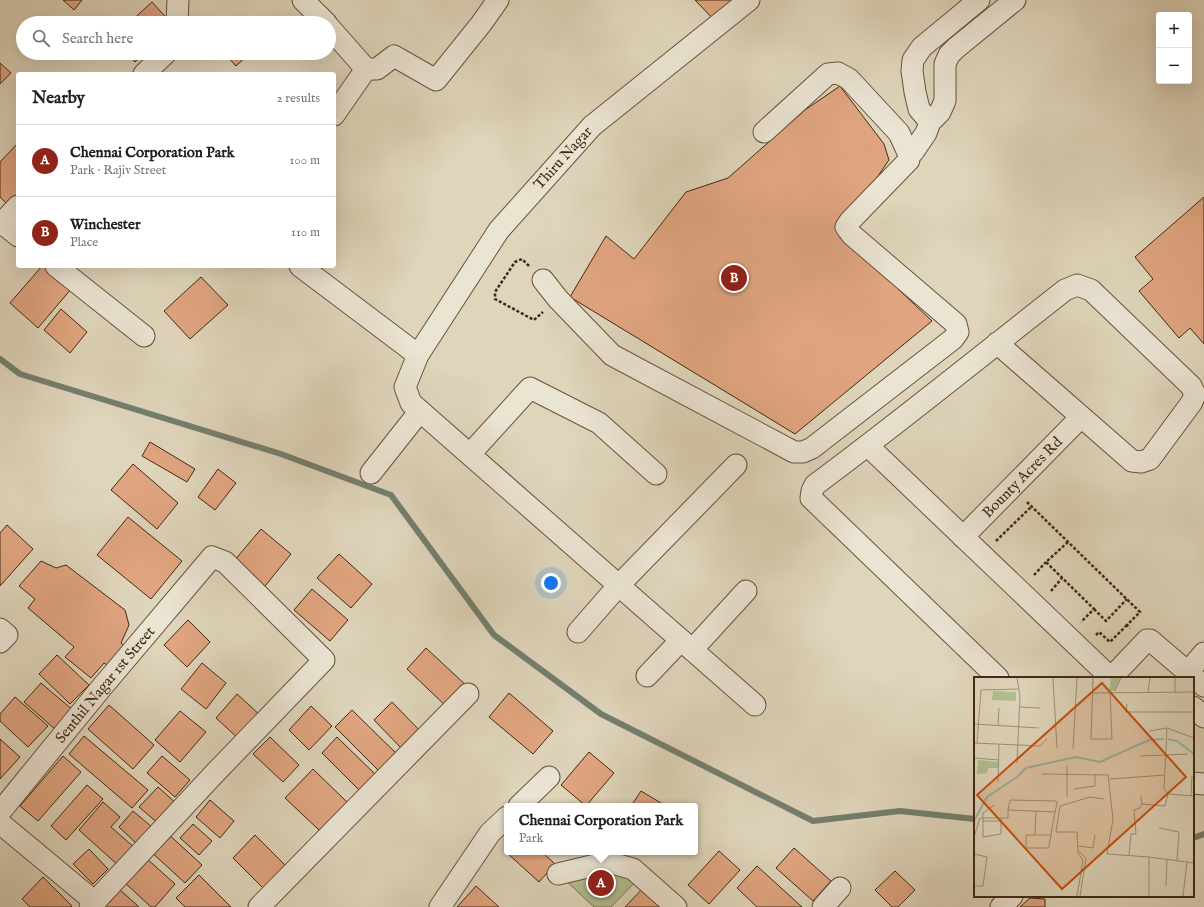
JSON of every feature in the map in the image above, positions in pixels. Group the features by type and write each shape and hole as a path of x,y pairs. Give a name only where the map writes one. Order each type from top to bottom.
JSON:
{"street":[{"path":"177,16 178,0"},
{"path":"303,0 319,16"},
{"path":"336,35 366,69 377,69 394,56 436,80 481,24 498,0"},
{"name":"Thiru Nagar","path":"749,0 592,126 499,230 418,355 405,386 411,403 755,705"},
{"path":"930,122 919,109 912,71 913,60 922,47 979,0"},
{"path":"909,155 913,152 926,133 930,122 940,112 945,101 945,64 950,55 956,48 1015,0"},
{"path":"146,72 159,60"},
{"path":"336,112 366,69"},
{"path":"543,280 558,299 612,356 794,452 803,452 812,448 953,339 958,332 956,324 852,235 846,227 909,160 909,155 899,133 849,79 838,73 828,74 764,132"},
{"path":"16,208 1,223 16,234"},
{"path":"59,268 144,336"},
{"path":"303,268 418,355"},
{"path":"997,343 1132,461 1141,462 1150,460 1192,402 1195,394 1191,386 1091,290 1077,285 1065,290 997,343 868,446 815,485 812,491 812,498 997,677"},
{"path":"470,454 530,388 599,423 656,474"},
{"path":"371,473 420,411"},
{"name":"Bounty Acres Rd","path":"963,537 1081,417"},
{"path":"868,446 1110,677"},
{"path":"578,632 619,585 736,465"},
{"name":"Senthil Nagar 1st Street","path":"0,812 102,687 212,557 225,562 324,660 214,773 93,904"},
{"path":"647,676 686,645 746,591"},
{"path":"0,629 7,635 0,642"},
{"path":"1112,677 1147,640 1154,641 1199,671"},
{"path":"259,907 468,694"},
{"path":"1194,708 1204,717"},
{"path":"521,803 549,777"},
{"path":"1194,782 1204,784"},
{"path":"440,907 490,833 504,820"},
{"path":"0,823 93,904"},
{"path":"558,874 608,862 627,867 633,869 676,907"},
{"path":"823,907 840,888"},
{"path":"1001,907 1011,897"}],"path":[{"path":"543,280 525,261 522,259 518,260 494,292 495,299 534,320 558,299"},
{"path":"1012,488 1140,612 1110,642 1099,632 1094,637"},
{"path":"991,546 1032,506"},
{"path":"1032,577 1068,542"},
{"path":"1046,562 1106,621 1127,599"},
{"path":"1048,593 1062,578"},
{"path":"1079,624 1094,609"},
{"path":"1127,625 1144,643"}],"green space":[{"path":"608,866 639,878 611,907 594,907 561,876"}],"building":[{"path":"63,0 82,0 74,10"},
{"path":"695,0 734,0 717,23"},
{"path":"152,2 165,16 137,16"},
{"path":"230,60 242,60 236,66"},
{"path":"0,63 11,73 0,84"},
{"path":"840,86 884,144 889,160 839,233 932,321 795,434 570,297 606,236 634,259 686,192 728,178 805,110"},
{"path":"16,145 16,199 9,206 0,197 0,162"},
{"path":"1204,197 1204,344 1190,328 1179,338 1139,291 1153,279 1135,257"},
{"path":"40,268 48,268 72,288 38,328 10,303"},
{"path":"201,277 228,305 190,339 164,311"},
{"path":"61,309 87,332 70,353 44,330"},
{"path":"150,442 195,469 187,482 142,456"},
{"path":"133,464 178,503 157,529 111,490"},
{"path":"218,469 236,483 215,510 198,497"},
{"path":"128,517 182,561 151,599 97,555"},
{"path":"7,525 33,549 0,586 0,533"},
{"path":"261,529 291,554 265,586 234,561"},
{"path":"339,554 372,584 351,608 317,578"},
{"path":"41,561 56,568 66,565 125,610 129,625 121,643 127,649 111,668 104,663 91,678 65,657 74,647 28,608 35,599 19,586"},
{"path":"312,589 348,620 330,641 294,610"},
{"path":"188,620 210,642 187,667 164,645"},
{"path":"426,648 469,688 449,709 407,669"},
{"path":"57,655 89,685 70,704 39,674"},
{"path":"202,663 226,683 206,709 181,689"},
{"path":"41,683 74,711 57,731 24,702"},
{"path":"509,693 553,731 533,754 489,717"},
{"path":"237,694 261,716 240,740 216,718"},
{"path":"15,697 48,726 28,747 0,721 0,714"},
{"path":"392,702 423,734 405,752 374,720"},
{"path":"109,705 154,745 133,769 88,729"},
{"path":"311,706 332,726 309,750 289,730"},
{"path":"352,710 402,759 384,776 335,727"},
{"path":"180,711 206,732 180,762 155,740"},
{"path":"84,736 148,790 132,808 69,754"},
{"path":"270,737 299,765 283,782 253,754"},
{"path":"337,737 378,777 362,793 322,753"},
{"path":"0,739 20,757 0,779"},
{"path":"589,752 614,773 589,803 582,803 561,785"},
{"path":"63,756 81,772 38,821 20,806"},
{"path":"162,756 190,780 175,797 147,773"},
{"path":"313,769 347,802 319,830 285,798"},
{"path":"87,785 103,799 66,840 51,826"},
{"path":"158,787 178,805 160,825 139,807"},
{"path":"641,791 661,803 633,803"},
{"path":"210,800 234,821 220,838 196,817"},
{"path":"103,802 120,817 111,827 136,849 120,867 79,830"},
{"path":"133,811 153,828 138,845 119,827"},
{"path":"193,824 212,841 199,855 180,838"},
{"path":"165,831 202,865 185,883 148,849"},
{"path":"255,835 288,868 265,890 233,858"},
{"path":"794,848 831,881 813,901 776,868"},
{"path":"89,849 108,869 93,884 73,864"},
{"path":"719,851 740,870 709,904 688,885"},
{"path":"509,855 545,855 555,864 539,882"},
{"path":"145,857 175,884 155,907 151,907 123,881"},
{"path":"757,866 802,907 757,907 737,888"},
{"path":"895,871 915,890 898,907 892,907 875,890"},
{"path":"199,875 231,907 185,907 176,898"},
{"path":"43,877 72,906 71,907 30,907 22,899"},
{"path":"646,885 663,901 658,907 625,907"},
{"path":"476,886 499,907 457,907"},
{"path":"118,888 139,907 103,907"},
{"path":"1030,898 1045,899 1045,907 1020,907"}],"waterway":[{"path":"0,359 20,374 281,454 391,495 494,635 601,714 813,821 900,811 974,819"},
{"path":"1194,838 1204,834"}],"place":[{"name":"Winchester","path":"734,278"},
{"name":"Chennai Corporation Park","path":"601,883"}]}
